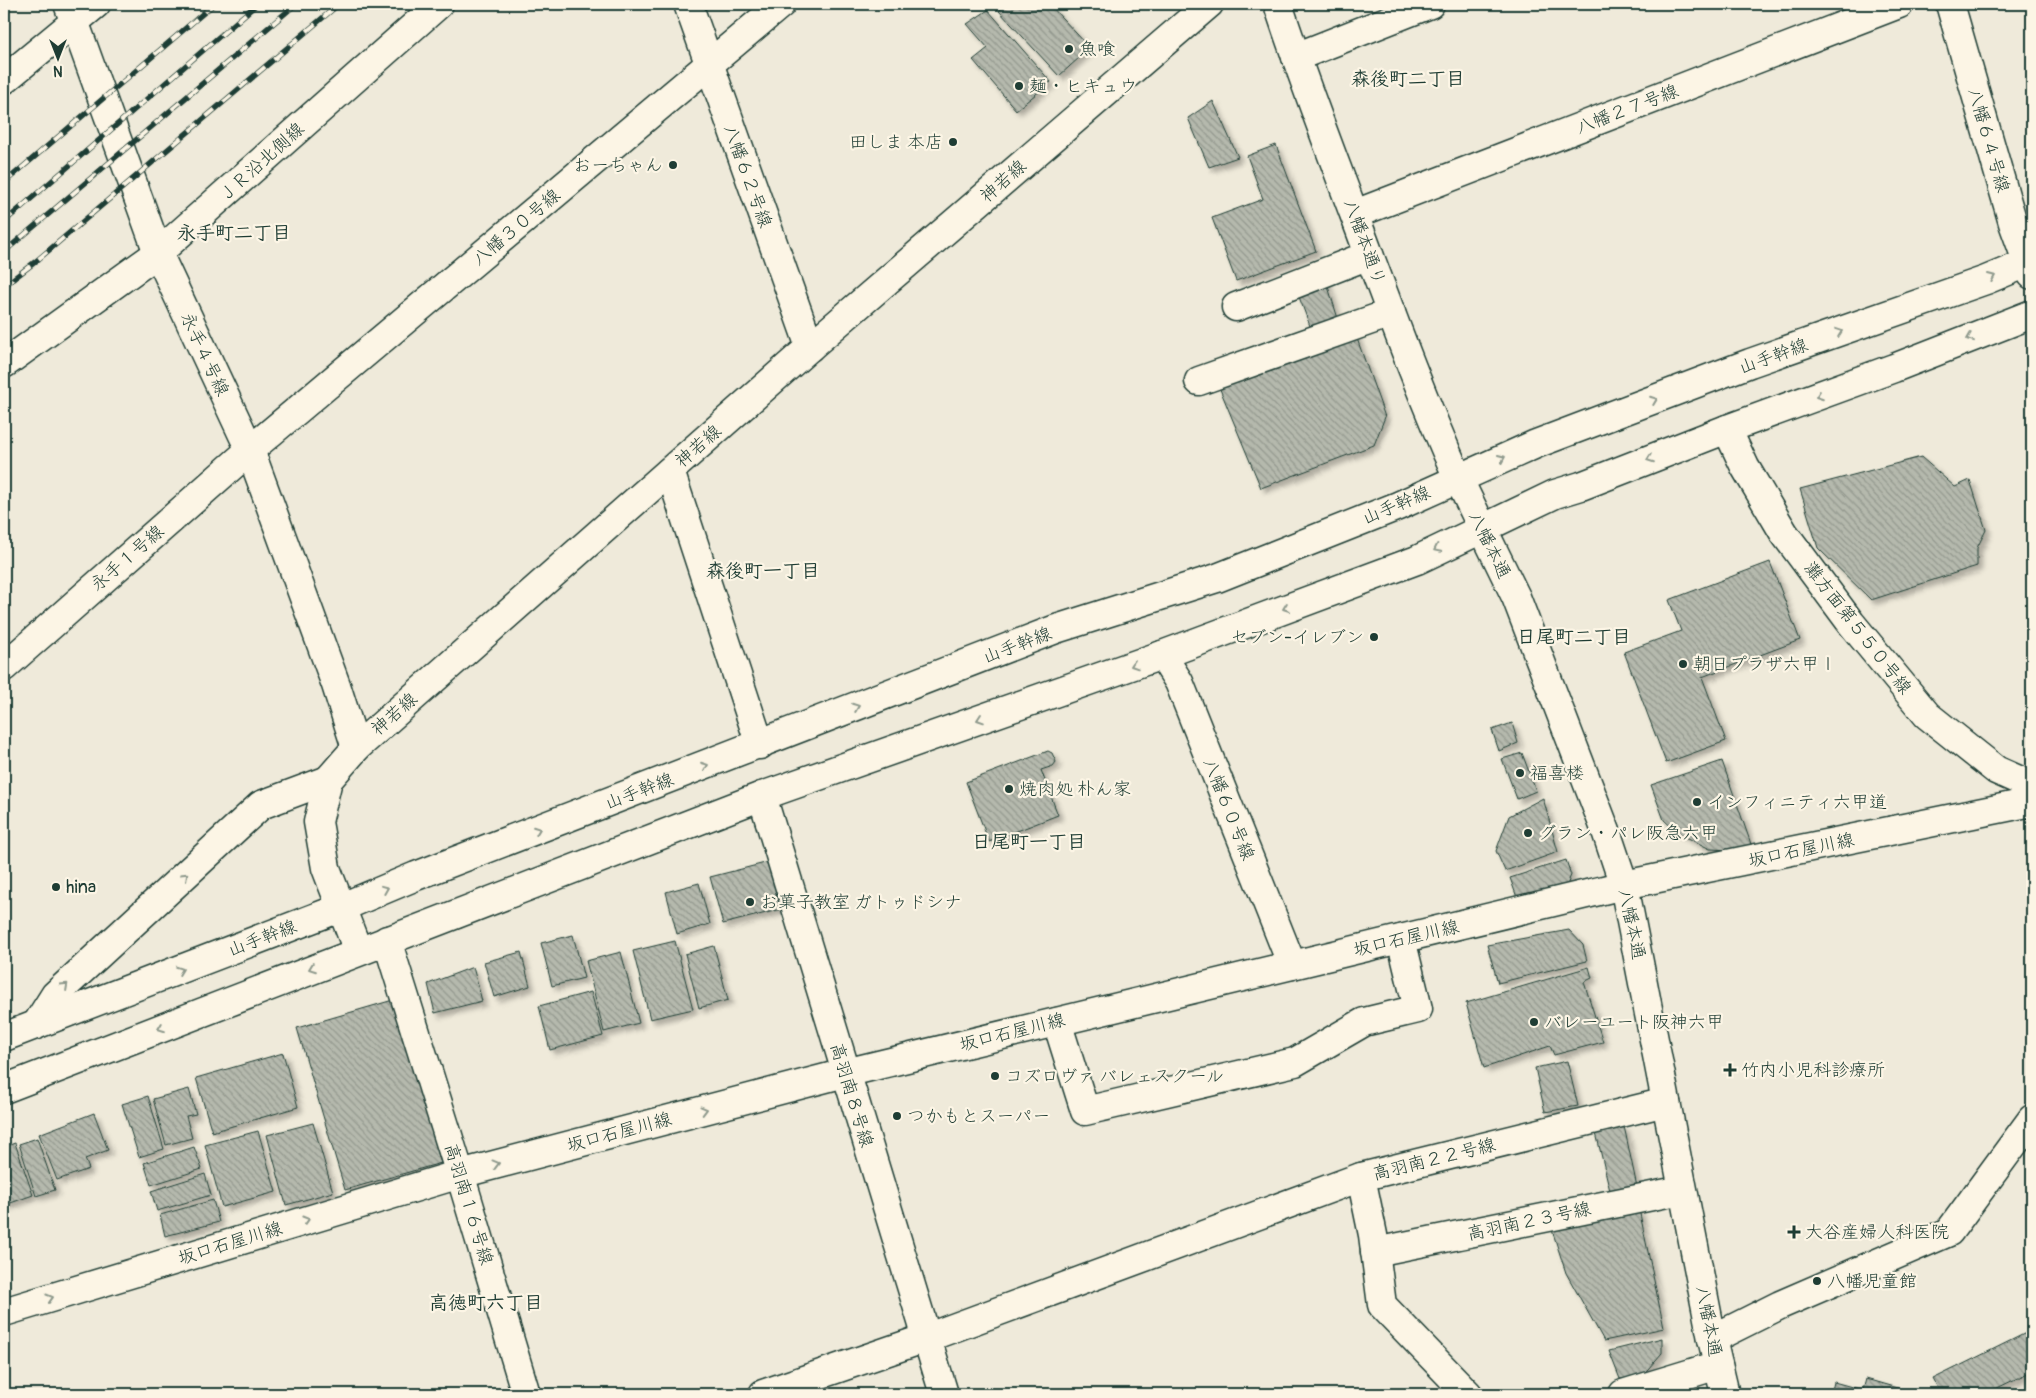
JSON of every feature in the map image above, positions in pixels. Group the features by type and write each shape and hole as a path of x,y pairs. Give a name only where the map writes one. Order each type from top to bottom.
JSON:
{"street":[{"path":"4,80 71,13 96,4"},
{"name":"ＪＲ沿北側線","path":"4,364 158,253 439,4"},
{"name":"八幡６２号線","path":"688,4 708,67 810,347"},
{"name":"八幡３０号線","path":"250,450 781,4"},
{"name":"神若線","path":"358,951 326,868 318,822 328,780 356,748 810,347 1209,4"},
{"name":"八幡本通り","path":"1278,4 1391,313 1428,410 1458,478"},
{"path":"1296,57 1430,4"},
{"name":"八幡２７号線","path":"1354,214 1899,4"},
{"name":"八幡６４号線","path":"1950,4 2013,223 2031,266"},
{"name":"永手４号線","path":"71,13 158,253 250,450 336,685 356,748"},
{"path":"1236,307 1369,255"},
{"name":"山手幹線","path":"4,1037 1056,629 1217,578 1398,506 1536,444 1750,363 2031,266"},
{"path":"1199,381 1391,313"},
{"path":"4,1089 762,796 1162,655 1417,560 1555,494 1581,486 1727,429 1894,368 2032,314"},
{"name":"灘方面第５５０号線","path":"1727,429 1745,468 1784,533 1851,623 1927,715 1996,770 2032,786"},
{"name":"永手１号線","path":"4,667 250,450"},
{"path":"670,470 760,744"},
{"name":"八幡本通","path":"1458,478 1516,597 1607,834 1624,886 1682,1190 1725,1394"},
{"name":"八幡６０号線","path":"1162,655 1179,682 1292,965"},
{"path":"36,1025 55,995 260,806 328,780"},
{"name":"高羽南８号線","path":"762,796 944,1394"},
{"name":"坂口石屋川線","path":"4,1312 460,1174 845,1073 1624,886 2032,802"},
{"path":"1057,1022 1085,1111 1295,1062 1364,1022 1418,1009 1401,939"},
{"name":"高羽南１６号線","path":"387,940 526,1394"},
{"name":"高羽南２２号線","path":"1468,1394 1382,1305 1375,1252 1361,1177 1666,1102"},
{"path":"1712,1339 1780,1305 1949,1232 2032,1119"},
{"path":"764,1394 926,1338 1361,1177"},
{"name":"高羽南２３号線","path":"1375,1252 1682,1190"},
{"path":"1623,1394 1718,1365"}],"building":[{"path":"1007,4 1049,4 1090,48 1059,76 999,11"},
{"path":"988,10 1051,82 1016,110 973,60 988,48 967,24"},
{"path":"1213,101 1238,157 1209,167 1188,118"},
{"path":"1276,145 1316,251 1236,281 1212,218 1263,199 1247,156"},
{"path":"1325,277 1340,325 1313,334 1296,289"},
{"path":"1355,333 1385,417 1374,445 1261,488 1217,382"},
{"path":"1921,457 1955,487 1970,480 1986,530 1977,548 1977,566 1871,600 1818,548 1800,489"},
{"name":"朝日プラザ六甲Ⅰ","path":"1770,562 1800,640 1702,677 1726,741 1666,763 1624,652 1681,631 1669,600"},
{"path":"1512,723 1518,743 1499,751 1492,730"},
{"path":"1048,751 1052,753 1056,762 1053,766 1041,770 1058,815 989,842 966,782"},
{"path":"1522,753 1536,791 1517,799 1502,759"},
{"name":"インフィニティ六甲道","path":"1722,761 1751,844 1733,850 1710,849 1678,833 1664,820 1651,785"},
{"name":"グラン・パレ阪急六甲","path":"1543,798 1558,852 1505,871 1496,851 1509,816"},
{"path":"1566,860 1571,875 1566,888 1519,903 1510,878"},
{"path":"769,862 782,909 723,924 710,877"},
{"path":"699,883 710,924 677,934 666,892"},
{"path":"1569,930 1583,945 1587,961 1498,983 1487,945"},
{"path":"573,935 584,978 552,986 541,943"},
{"path":"675,941 693,1009 650,1019 633,951"},
{"path":"714,946 728,1000 699,1008 685,954"},
{"path":"521,952 530,986 494,997 484,962"},
{"path":"621,952 639,1023 604,1032 586,961"},
{"path":"473,967 482,1001 435,1013 428,984"},
{"name":"バレーユート阪神六甲","path":"1589,967 1592,978 1584,982 1603,1042 1554,1055 1550,1046 1484,1068 1466,1003"},
{"path":"591,992 603,1036 550,1050 539,1006"},
{"path":"393,1000 441,1163 345,1190 297,1028"},
{"path":"283,1053 298,1107 212,1132 196,1078"},
{"path":"1567,1061 1578,1106 1545,1112 1535,1068"},
{"path":"189,1089 196,1114 186,1116 192,1138 166,1145 153,1099"},
{"path":"148,1096 164,1149 139,1157 122,1104"},
{"path":"94,1113 108,1150 85,1159 89,1169 57,1180 39,1134"},
{"path":"313,1123 333,1192 286,1205 267,1135"},
{"path":"1624,1126 1637,1187 1610,1191 1596,1133"},
{"path":"258,1131 276,1192 222,1207 205,1145"},
{"path":"37,1138 55,1190 36,1196 19,1144"},
{"path":"15,1143 33,1195 5,1205 4,1147"},
{"path":"194,1147 202,1169 151,1185 144,1163"},
{"path":"205,1174 211,1195 157,1211 151,1191"},
{"path":"213,1200 219,1222 165,1236 160,1215"},
{"path":"1639,1209 1664,1328 1604,1341 1566,1273 1551,1227"},
{"path":"2032,1330 2032,1371 1985,1394 1941,1394 1933,1379"},
{"path":"1662,1338 1662,1353 1641,1377 1620,1379 1609,1351"},
{"path":"1866,1379 1918,1394 1831,1394 1834,1382 1863,1390"}],"railway":[{"path":"4,183 214,4"},
{"path":"4,222 257,4"},
{"path":"4,252 296,4"},
{"path":"4,286 35,262 339,4"}],"place":[{"name":"魚喰","path":"1069,49"},
{"name":"麺・ヒキュウ","path":"1019,86"},
{"name":"田しま 本店","path":"953,142"},
{"name":"おーちゃん","path":"673,165"},
{"name":"セブン-イレブン","path":"1374,637"},
{"name":"朝日プラザ六甲Ⅰ","path":"1683,664"},
{"name":"福喜楼","path":"1520,773"},
{"name":"焼肉処 朴ん家","path":"1009,789"},
{"name":"インフィニティ六甲道","path":"1697,802"},
{"name":"グラン・パレ阪急六甲","path":"1528,833"},
{"name":"hina","path":"56,887"},
{"name":"お菓子教室 ガトゥドシナ","path":"750,902"},
{"name":"バレーユート阪神六甲","path":"1534,1022"},
{"name":"竹内小児科診療所","path":"1730,1070"},
{"name":"コズロヴァ バレェスクール","path":"995,1076"},
{"name":"つかもとスーパー","path":"897,1116"},
{"name":"大谷産婦人科医院","path":"1794,1232"},
{"name":"八幡児童館","path":"1817,1281"}],"district":[{"name":"森後町二丁目","path":"1408,78"},
{"name":"永手町二丁目","path":"234,232"},
{"name":"森後町一丁目","path":"763,570"},
{"name":"日尾町二丁目","path":"1574,636"},
{"name":"日尾町一丁目","path":"1029,841"},
{"name":"高徳町六丁目","path":"486,1302"}]}
